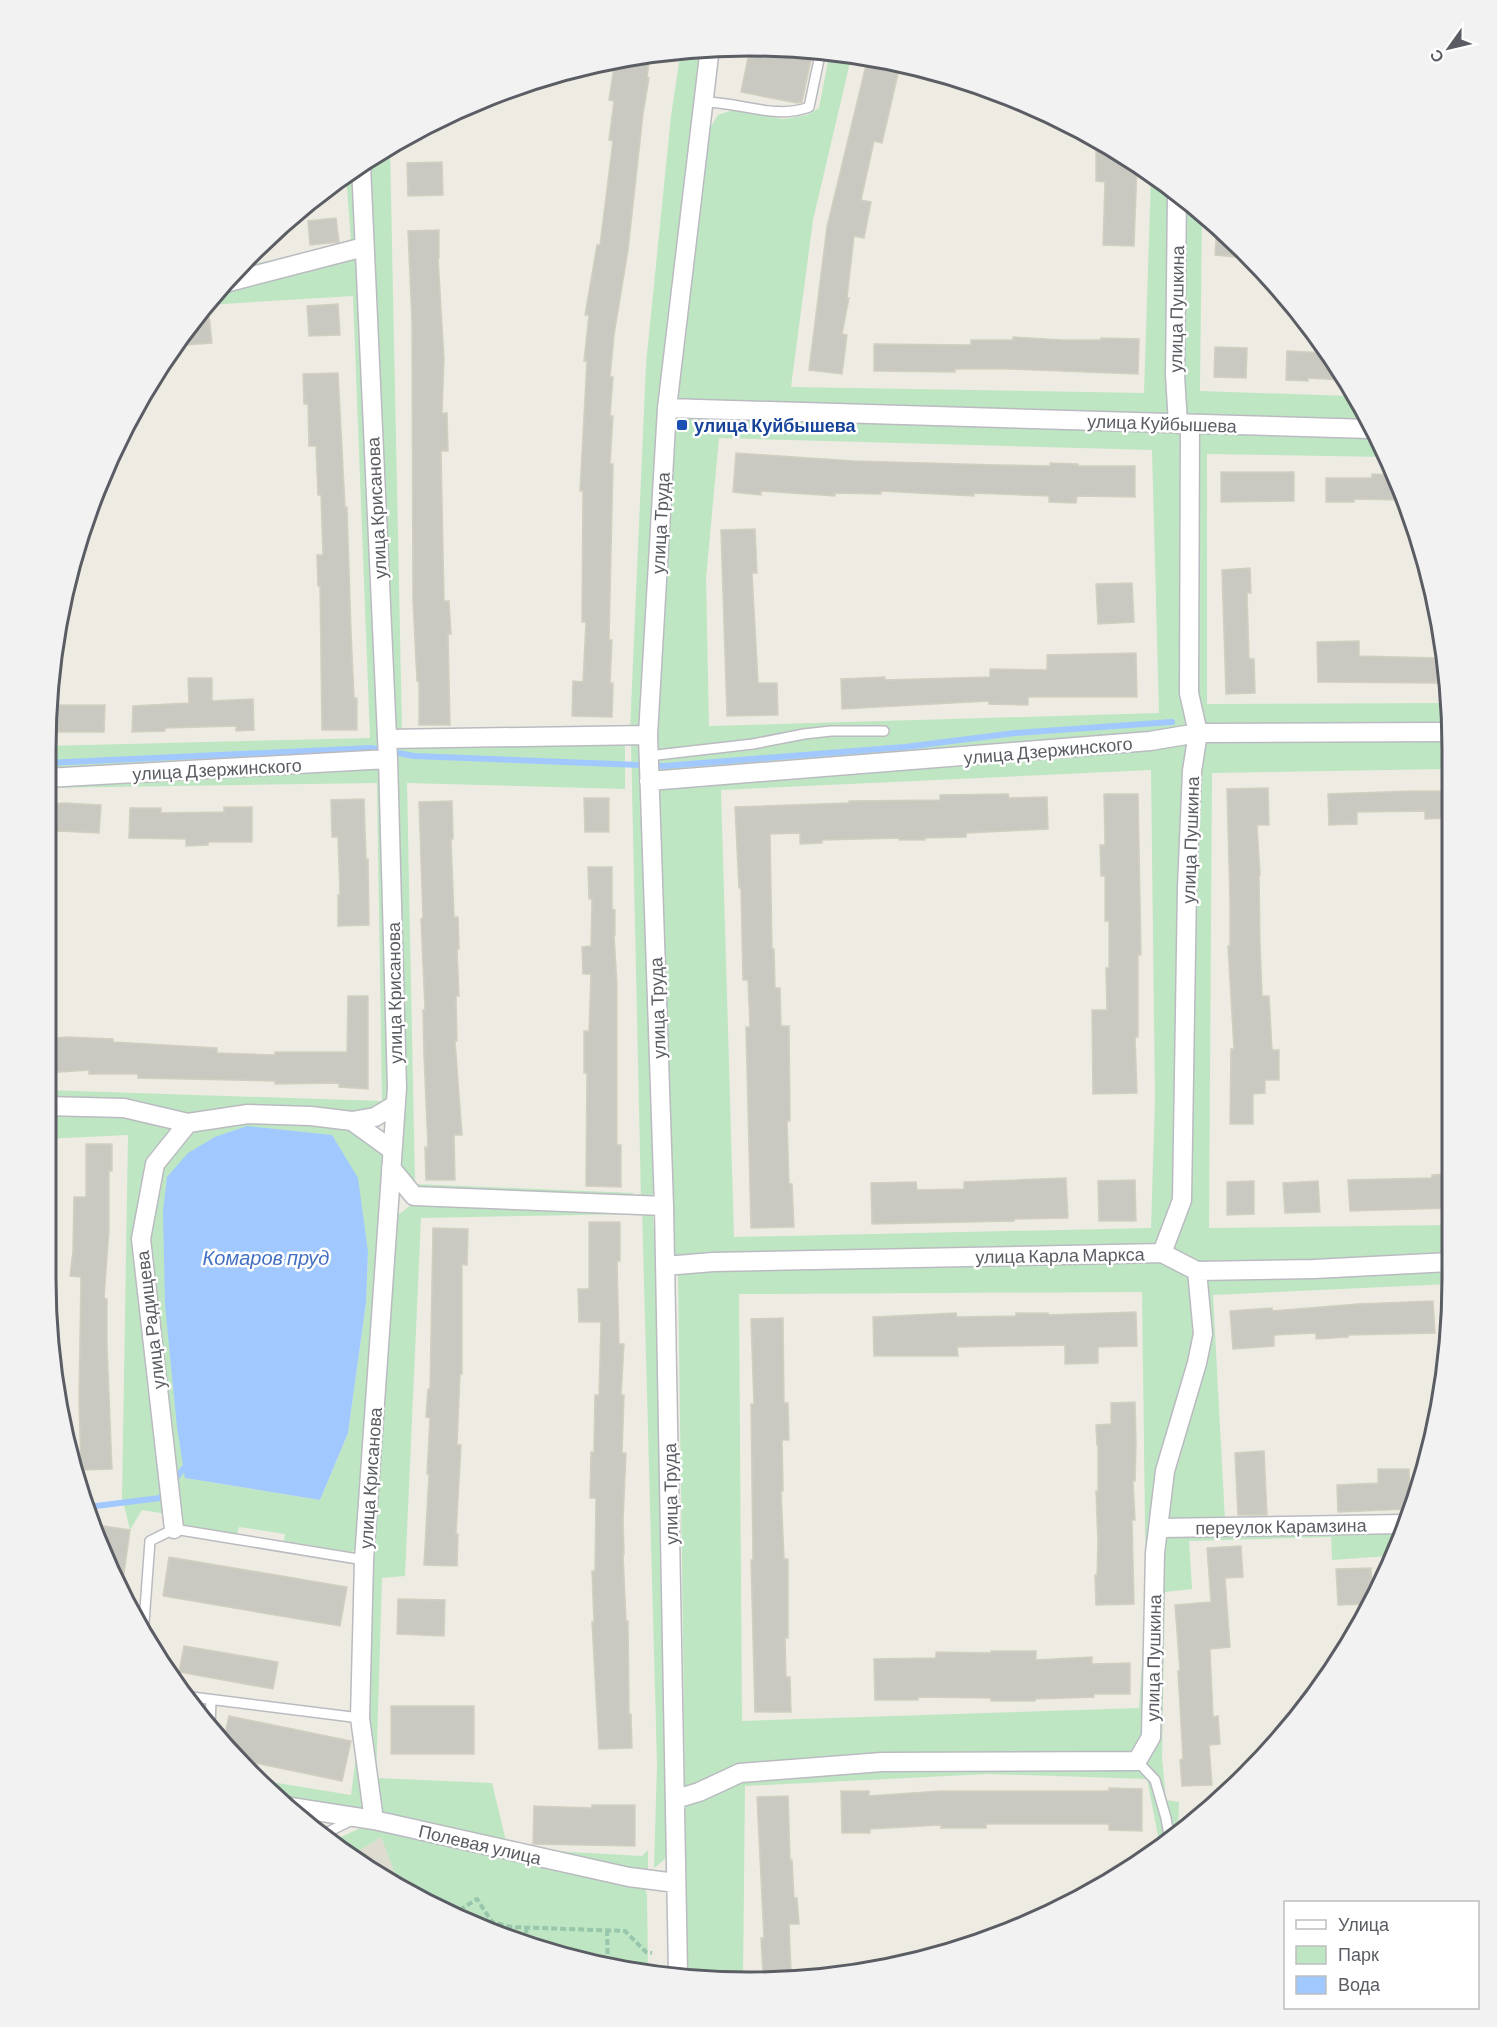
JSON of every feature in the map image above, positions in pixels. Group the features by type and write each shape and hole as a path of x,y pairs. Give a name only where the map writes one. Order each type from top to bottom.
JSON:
{"street":[{"name":"улица Труда","path":"678,1968 664,1206 648,735 668,408 709,57"},
{"name":"улица Крисанова","path":"361,173 388,759 397,1088 364,1560 360,1718 366,1819"},
{"name":"улица Пушкина","path":"1162,1253 1182,1200 1187,887 1192,771 1198,734 1189,693 1184,424 1175,375 1177,205"},
{"path":"238,280 364,247"},
{"name":"улица Куйбышева","path":"668,408 1363,429"},
{"name":"улица Дзержинского","path":"649,781 1138,742 1198,734 1441,732"},
{"path":"387,739 648,735"},
{"name":"улица Дзержинского","path":"56,777 388,759"},
{"path":"56,1106 124,1108 188,1123 248,1114 311,1116 352,1121 375,1117 395,1105"},
{"path":"352,1121 391,1159 414,1196"},
{"name":"улица Радищева","path":"174,1529 141,1239 155,1164 188,1123"},
{"path":"387,1214 414,1196 664,1206"},
{"name":"улица Карла Маркса","path":"665,1266 713,1262 1162,1253 1197,1271 1314,1269 1442,1262"},
{"name":"улица Пушкина","path":"1137,1761 1151,1737 1155,1553 1166,1471 1203,1334 1197,1271"},
{"name":"переулок Карамзина","path":"1160,1528 1396,1524"},
{"path":"676,1799 699,1792 740,1773 752,1772 882,1762 1137,1761"},
{"name":"Полевая улица","path":"303,1809 366,1819 629,1877 676,1883"}],"lane":[{"path":"704,102 724,102 781,113 809,107 819,59"},
{"path":"648,756 753,744 831,731 884,731"},
{"path":"144,1618 150,1542 174,1529 364,1560"},
{"path":"198,1698 360,1718"},
{"path":"210,1714 211,1700"},
{"path":"1137,1761 1155,1780 1168,1830"},
{"path":"331,1831 366,1819"}],"path":[{"path":"461,1909 477,1899 492,1922 511,1927 625,1930 646,1952 652,1953"},
{"path":"526,1928 527,1935"},
{"path":"607,1930 608,1957"}],"shaded area":[{"path":"381,1837 396,1875 363,1855 358,1851"}],"green space":[{"path":"699,57 660,405 640,728 630,731 646,364 671,116 680,59"},
{"path":"828,60 850,63 813,220 791,387 1144,393 1151,185 1173,201 1171,416 684,402 679,399 678,391 710,128 718,115 733,110 783,119 807,115 819,108"},
{"path":"390,155 402,730 625,726 625,731 391,734 366,170"},
{"path":"353,179 356,244 244,273 252,265 351,242 347,184"},
{"path":"1182,209 1202,224 1200,391 1345,396 1359,421 1182,415"},
{"path":"360,256 384,755 56,774 56,746 370,738 353,296 217,304 232,286"},
{"path":"686,415 1181,432 1186,440 1191,727 1186,730 657,772 656,760 661,757 805,737 887,729 753,741 661,752 656,749 671,427 678,418","holes":["719,438 1152,450 1159,713 709,726 706,578"]},
{"path":"1198,433 1367,437 1377,457 1207,454 1207,704 1440,703 1441,727 1206,728 1193,692"},
{"path":"1442,737 1442,769 1212,773 1209,1228 1442,1225 1442,1259 1199,1264 1176,1253 1172,1245 1191,888 1202,743 1210,739"},
{"path":"625,741 625,789 407,783 415,1184 633,1193 633,1199 416,1191 395,1166 392,745"},
{"path":"631,741 640,745 654,1194 641,1199"},
{"path":"1192,743 1177,1200 1155,1247 690,1259 675,1256 658,789","holes":["1151,770 1155,1099 1151,1228 734,1237 721,790"]},
{"path":"384,765 391,1103 373,1114 189,1118 56,1103 56,1090 382,1101 377,783 56,788 56,781"},
{"path":"56,1112 121,1115 180,1126 151,1162 137,1238 167,1514 142,1510 130,1530 122,1497 128,1135 56,1138"},
{"name":"Комаров пруд","path":"247,1118 351,1127 383,1152 386,1160 360,1545 352,1552 284,1541 285,1534 239,1527 237,1535 177,1524 146,1239 160,1166 193,1126","holes":["368,1252 366,1303 348,1433 320,1500 185,1478"]},
{"path":"416,1201 634,1207 634,1214 421,1218 405,1576 382,1578 376,1778 492,1783 506,1841 535,1850 642,1856 648,1850 648,1871 547,1856 380,1815 371,1771 367,1723 369,1578 374,1475 393,1219"},
{"path":"642,1208 653,1215 656,1267 668,1852 664,1860 654,1868 657,1765"},
{"path":"1158,1260 1192,1277 1198,1331 1161,1464 1146,1735 1132,1757 883,1757 692,1789 685,1787 678,1274 692,1271","holes":["1142,1292 1146,1600 1139,1708 742,1721 739,1294"]},
{"path":"1442,1266 1442,1284 1213,1295 1225,1521 1400,1514 1397,1522 1165,1523 1169,1473 1201,1363 1201,1276"},
{"path":"1395,1528 1383,1556 1332,1560 1331,1537 1189,1541 1192,1589 1165,1592 1162,1757 1166,1800 1179,1802 1178,1821 1158,1837 1147,1779 989,1774 745,1786 743,1972 688,1969 685,1804 741,1778 884,1766 1142,1762 1164,1534"},
{"path":"358,1741 364,1809 358,1813 295,1802 272,1782 351,1795"},
{"path":"365,1826 645,1887 648,1964 569,1948 483,1919 396,1875 381,1837 358,1851 340,1837"}],"water":[{"name":"Комаров пруд","path":"247,1126 332,1135 358,1178 368,1252 366,1303 348,1433 320,1500 185,1478 177,1427 165,1305 163,1211 167,1177 188,1153 215,1137"}],"building":[{"path":"748,56 811,59 802,102 741,92"},
{"path":"649,63 628,250 614,335 610,377 613,377 610,416 613,416 610,464 613,464 609,640 612,640 610,683 613,683 612,717 572,716 573,681 583,682 586,622 582,622 583,491 580,491 587,361 584,361 589,315 585,315 597,245 600,245 613,141 609,140 614,101 609,100 614,69"},
{"path":"866,66 898,72 882,143 874,141 861,200 871,202 864,238 854,236 847,298 849,298 842,334 847,335 842,374 809,370 827,227"},
{"path":"1096,149 1137,174 1134,246 1103,245 1105,182 1096,181"},
{"path":"442,162 443,195 408,196 407,163"},
{"path":"336,218 339,242 310,245 308,221"},
{"path":"439,230 438,258 444,359 442,413 447,413 448,451 441,451 444,601 449,601 451,634 448,634 450,725 419,725 419,681 417,681 413,602 412,322 408,231"},
{"path":"1216,237 1238,257 1215,255"},
{"path":"338,304 340,335 309,336 307,306"},
{"path":"209,315 212,343 186,345 199,327"},
{"path":"1013,337 1062,340 1139,339 1138,374 1010,369 955,369 955,372 874,371 874,344 971,345 971,340 1013,340"},
{"path":"1215,347 1247,348 1246,378 1214,377"},
{"path":"1287,351 1317,353 1335,380 1308,378 1308,381 1286,380"},
{"path":"338,373 345,507 347,507 357,730 322,730 320,586 318,586 317,555 323,555 321,495 318,495 316,446 309,446 308,404 304,404 303,374"},
{"path":"736,453 853,461 1135,466 1135,497 1077,496 1076,503 1049,502 1049,496 974,493 974,496 881,491 881,494 835,493 835,496 761,491 761,495 733,492"},
{"path":"1221,472 1294,472 1294,501 1221,502"},
{"path":"1372,474 1385,475 1395,500 1354,499 1354,502 1326,502 1326,478 1372,478"},
{"path":"755,529 757,573 752,573 758,683 777,683 778,715 727,716 721,530"},
{"path":"1250,568 1251,593 1247,593 1249,659 1254,659 1255,693 1226,694 1222,570"},
{"path":"1132,583 1134,622 1098,624 1096,584"},
{"path":"1359,641 1359,656 1436,658 1437,683 1318,682 1317,642"},
{"path":"1136,653 1137,697 1028,697 1028,705 989,704 989,701 842,709 841,679 990,677 990,669 1047,670 1047,655"},
{"path":"188,678 212,678 212,701 253,699 254,730 236,731 236,726 165,728 165,731 132,732 133,706 189,703"},
{"path":"57,705 105,705 104,732 56,732"},
{"path":"1268,788 1269,825 1257,825 1260,945 1262,996 1269,996 1272,1050 1279,1050 1279,1080 1265,1080 1265,1093 1253,1094 1253,1124 1230,1124 1231,1049 1234,1049 1228,946 1230,946 1230,902 1227,789"},
{"path":"1442,791 1442,818 1425,819 1425,811 1357,812 1357,824 1329,825 1328,794"},
{"path":"1008,794 1009,798 1047,797 1048,829 966,833 966,837 925,838 925,840 899,840 899,838 822,840 822,843 800,844 800,833 770,834 775,988 780,988 781,1026 789,1026 790,1121 787,1121 789,1184 792,1184 794,1227 751,1228 746,1027 750,1027 748,980 743,980 741,888 739,888 735,807 849,803 849,801 940,800 940,795"},
{"path":"1104,794 1138,794 1141,955 1138,955 1138,1037 1135,1037 1137,1093 1093,1094 1092,1010 1107,1010 1106,968 1109,968 1109,921 1105,921 1105,876 1101,876 1100,845 1105,845"},
{"path":"584,798 609,798 609,832 585,832"},
{"path":"364,799 369,925 338,926 338,895 340,895 338,837 332,837 331,800"},
{"path":"452,801 454,917 458,917 459,949 457,949 459,996 456,996 457,1041 455,1041 462,1135 454,1135 455,1180 426,1180 425,1147 428,1147 419,802"},
{"path":"56,804 101,805 99,833 56,831"},
{"path":"224,807 252,807 252,842 208,842 208,845 186,846 186,839 129,838 130,808 161,808 161,813 224,812"},
{"path":"588,867 612,867 617,986 617,1145 621,1145 621,1187 586,1186 587,1073 584,1073 584,1031 589,1031 591,974 583,974 582,947 591,946 592,899 589,899"},
{"path":"348,996 368,996 368,1089 339,1087 339,1083 275,1084 275,1081 138,1078 138,1074 89,1074 89,1070 56,1072 56,1038 68,1037 217,1048 217,1053 275,1055 275,1052 347,1052"},
{"path":"86,1144 112,1144 104,1298 107,1299 112,1469 83,1470 81,1464 79,1399 81,1277 70,1276 74,1197 86,1197"},
{"path":"1442,1174 1442,1208 1350,1211 1348,1180 1432,1178 1432,1175"},
{"path":"1066,1178 1068,1218 872,1224 871,1183 916,1182 917,1190 964,1189 964,1182"},
{"path":"1135,1180 1136,1221 1099,1221 1098,1181"},
{"path":"1254,1181 1254,1214 1227,1215 1227,1182"},
{"path":"1318,1181 1320,1212 1285,1213 1283,1183"},
{"path":"589,1222 620,1222 620,1261 617,1261 619,1344 624,1344 621,1395 624,1395 622,1453 626,1453 623,1554 626,1621 628,1621 629,1714 631,1714 632,1748 599,1749 592,1622 594,1622 592,1571 595,1571 596,1498 590,1498 595,1395 599,1395 601,1322 579,1322 578,1289 589,1289"},
{"path":"433,1228 468,1229 467,1265 462,1264 462,1374 460,1374 457,1445 461,1445 456,1534 458,1534 457,1566 424,1565 429,1474 427,1474 430,1418 426,1417 428,1389 430,1389"},
{"path":"1433,1301 1435,1333 1348,1335 1348,1337 1316,1339 1316,1333 1274,1335 1274,1346 1233,1349 1230,1311 1272,1308 1272,1311"},
{"path":"1136,1312 1137,1346 1098,1347 1098,1363 1065,1364 1065,1345 957,1347 958,1356 874,1356 873,1317 956,1313 957,1317 1016,1316 1016,1313 1048,1313 1048,1315"},
{"path":"783,1318 784,1403 788,1403 789,1440 782,1440 783,1491 781,1491 784,1559 788,1559 788,1638 785,1638 786,1677 790,1677 791,1712 755,1712 751,1560 753,1560 751,1404 754,1404 751,1319"},
{"path":"1135,1402 1136,1444 1135,1481 1133,1481 1135,1520 1132,1520 1134,1604 1096,1605 1098,1445 1096,1425 1111,1424 1111,1403"},
{"path":"1264,1451 1267,1515 1238,1515 1235,1453"},
{"path":"1378,1469 1409,1469 1409,1486 1402,1509 1338,1512 1337,1485 1378,1483"},
{"path":"101,1526 130,1530 123,1577"},
{"path":"1241,1546 1243,1577 1225,1578 1230,1647 1210,1649 1213,1717 1218,1716 1220,1744 1209,1745 1212,1785 1182,1786 1180,1760 1183,1759 1178,1671 1180,1671 1175,1605 1211,1602 1207,1548"},
{"path":"169,1557 347,1587 340,1626 163,1596"},
{"path":"1371,1568 1371,1582 1360,1604 1338,1605 1336,1569"},
{"path":"398,1599 445,1600 444,1636 397,1634"},
{"path":"184,1646 278,1662 273,1689 179,1672"},
{"path":"991,1651 1036,1651 1036,1660 1092,1657 1092,1664 1130,1663 1130,1694 1094,1694 1094,1697 1035,1699 1035,1701 918,1697 918,1700 875,1700 874,1659 936,1658 936,1652 991,1653"},
{"path":"391,1706 474,1706 474,1754 391,1754"},
{"path":"229,1716 351,1741 342,1781 252,1762 225,1733"},
{"path":"1109,1788 1142,1789 1142,1831 1109,1830 1109,1824 986,1824 986,1828 941,1828 941,1825 870,1829 870,1833 842,1833 841,1791 869,1791 869,1796 941,1791 1109,1791"},
{"path":"788,1796 790,1860 792,1860 794,1898 797,1898 799,1924 789,1924 791,1970 763,1971 761,1938 764,1938 757,1797"},
{"path":"592,1805 635,1805 635,1846 533,1844 534,1806 592,1808"}],"waterway":[{"path":"56,763 371,748 414,756 664,766 905,747 1015,733 1172,722"},
{"path":"172,1483 188,1463"},
{"path":"94,1506 160,1498 166,1491"}],"place":[{"name":"улица Куйбышева","path":"682,425"}]}
